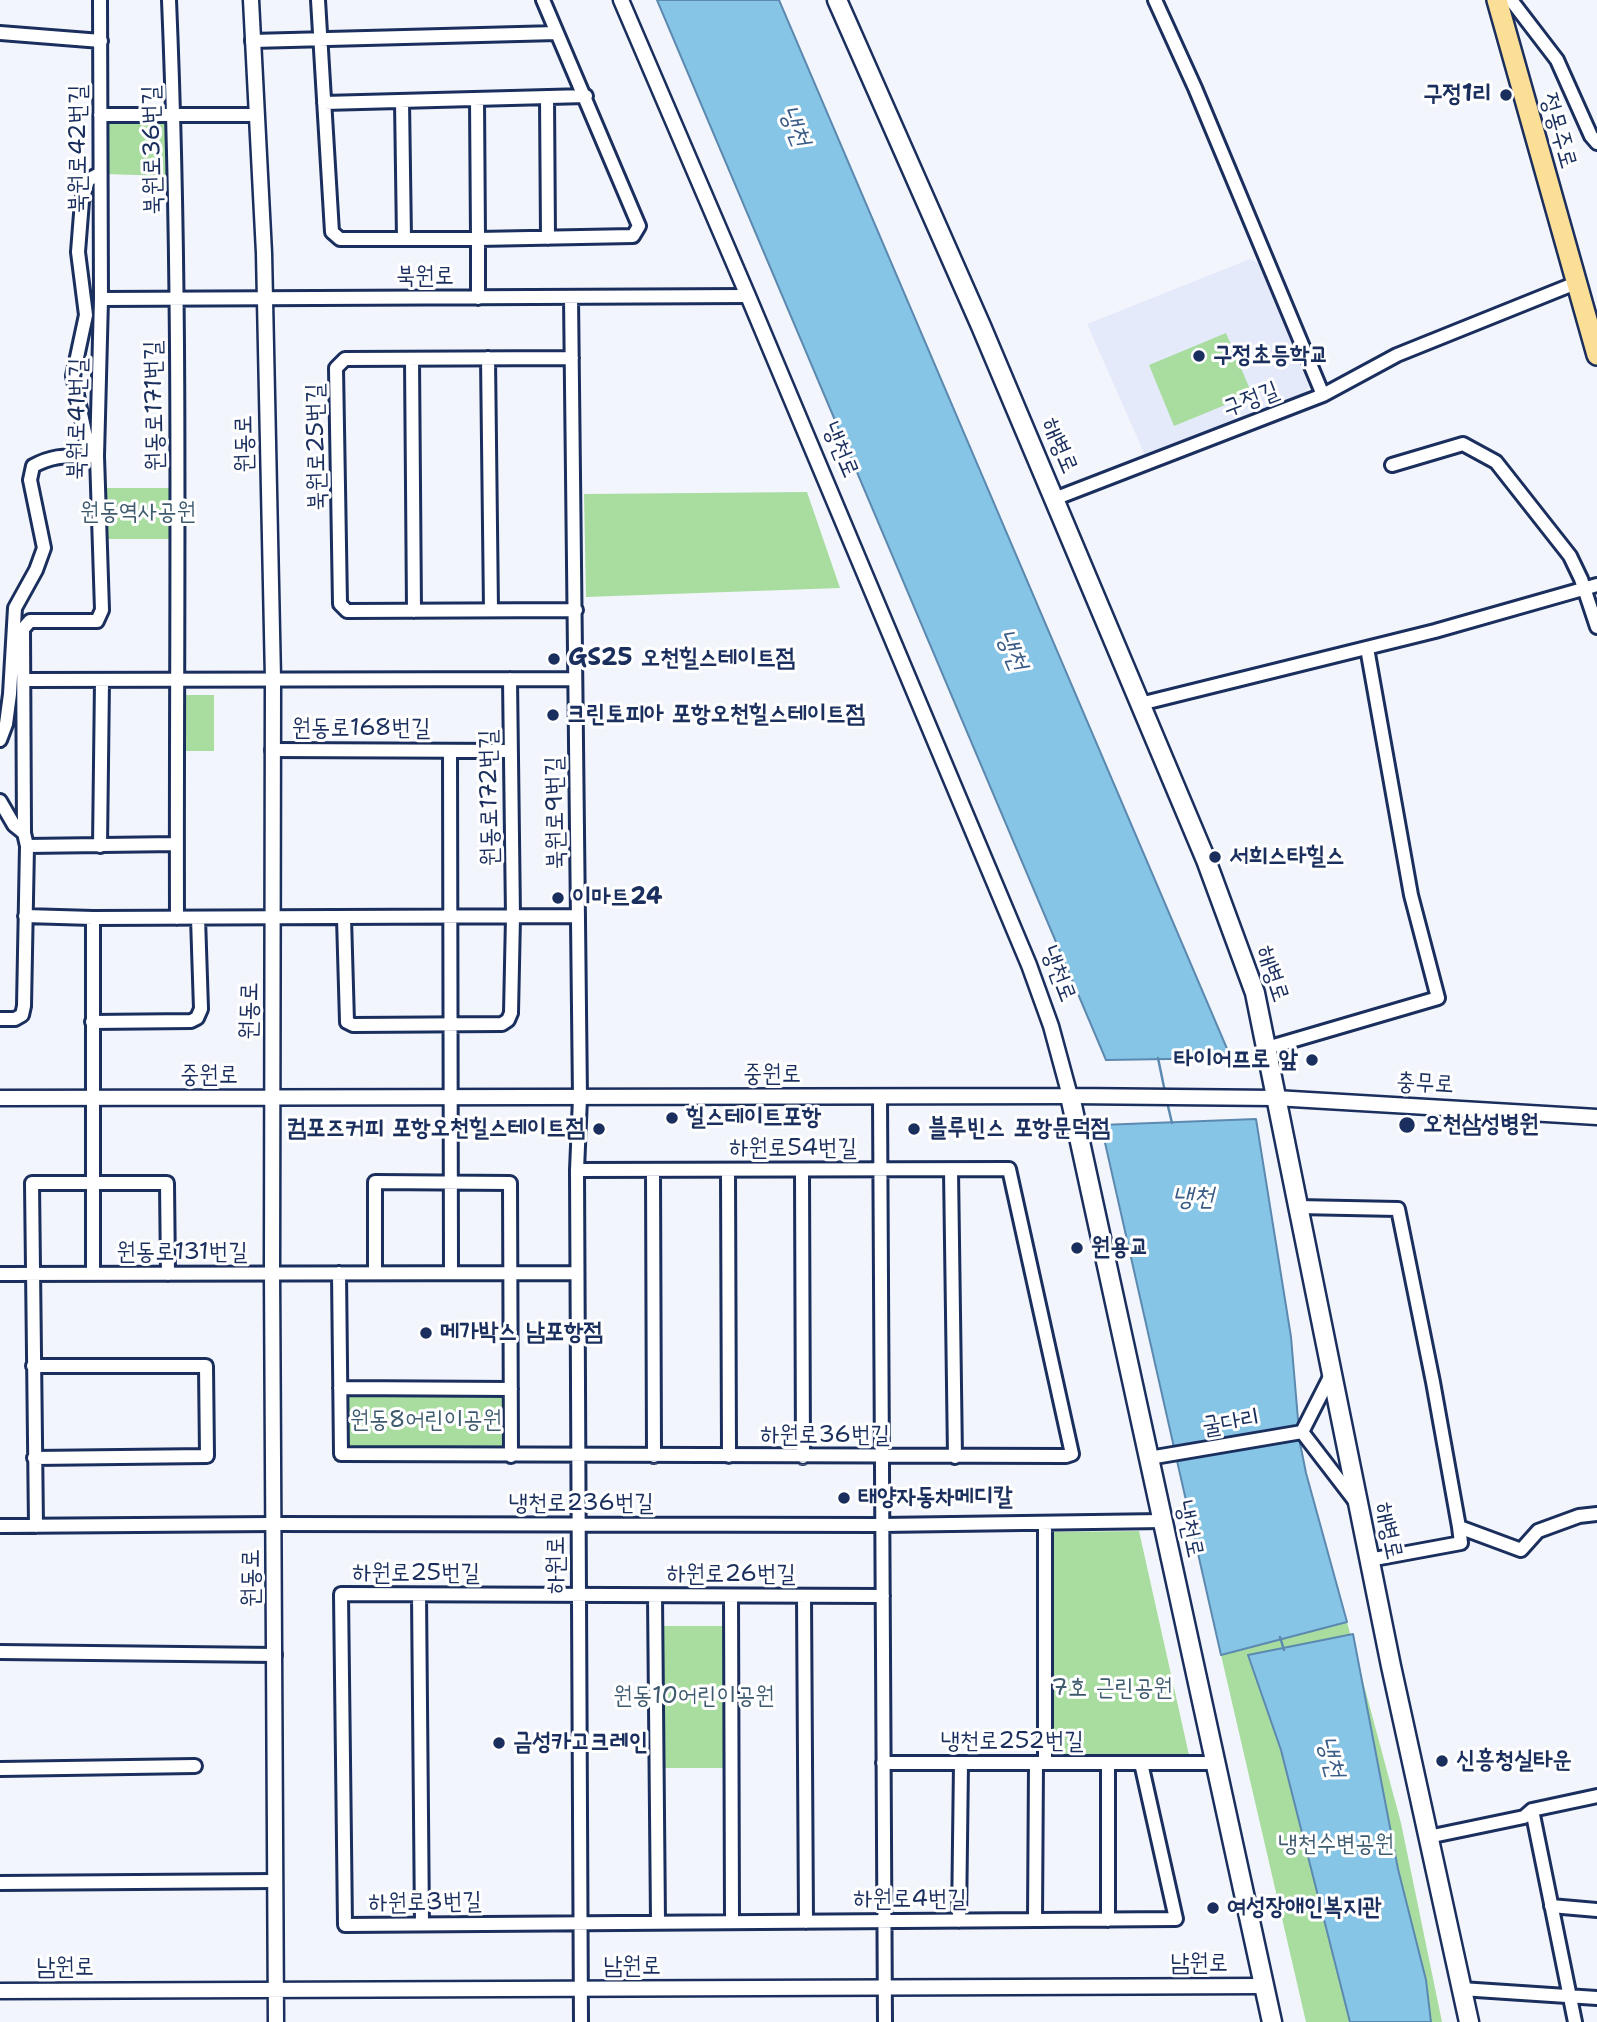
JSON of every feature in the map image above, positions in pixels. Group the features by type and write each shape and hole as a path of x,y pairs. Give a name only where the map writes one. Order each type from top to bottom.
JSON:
{"main road":[{"name":"해병로","path":"837,0 981,326 1206,860 1255,993 1369,1560 1469,2022"},
{"name":"정몽주로","path":"1497,0 1597,355"},
{"name":"냉천로","path":"1070,1096 1272,2022"}],"street":[{"name":"북원로42번길","path":"100,0 99,174 102,299"},
{"name":"북원로36번길","path":"169,0 174,115 175,299"},
{"name":"원동로","path":"251,0 265,299 273,679 272,1273 276,2022"},
{"path":"318,0 332,232 340,239 634,236 639,226 543,0"},
{"name":"냉천로","path":"621,0 1029,965 1048,1014 1070,1096"},
{"path":"1155,0 1195,88 1323,395"},
{"path":"1511,0 1557,60 1597,144"},
{"path":"0,33 101,41"},
{"path":"252,41 557,33"},
{"path":"324,103 586,96"},
{"path":"547,97 548,238"},
{"path":"477,99 478,298"},
{"path":"402,101 404,239"},
{"path":"100,115 257,115"},
{"path":"0,740 6,724 10,694 15,608 36,570 44,548 30,480 33,466 48,458 62,455 94,456 73,376 86,315 78,252 82,201 88,180 99,174"},
{"name":"구정길","path":"1054,499 1323,395 1397,355 1576,283"},
{"name":"북원로","path":"102,299 748,296"},
{"name":"북원로9번길","path":"571,298 580,1098"},
{"name":"북원로41번길","path":"0,1019 15,1019 22,1015 24,1006 26,840 23,629 30,621 97,621 102,610 94,456 102,299"},
{"name":"원동로171번길","path":"175,299 179,680 177,918"},
{"path":"488,358 491,610"},
{"name":"북원로25번길","path":"414,611 347,611 340,604 337,368 345,359 572,358"},
{"path":"412,360 414,611 576,610"},
{"path":"1392,465 1464,444 1496,462 1591,587 1597,627"},
{"path":"1140,704 1367,648 1591,587"},
{"path":"1267,1048 1438,998 1411,895 1367,648"},
{"name":"원동로172번길","path":"452,1024 502,1024 508,1020 511,1013 513,917 510,679"},
{"path":"25,680 575,679"},
{"path":"100,846 102,681"},
{"name":"원동로168번길","path":"272,750 510,751"},
{"name":"원동로168번길","path":"450,751 452,1098"},
{"path":"0,801 26,840 100,846 177,844"},
{"path":"25,916 273,919 578,916"},
{"path":"92,1183 93,918"},
{"path":"92,1022 191,1021 197,1018 201,1009 198,918"},
{"path":"344,918 347,1022 353,1025 452,1024"},
{"path":"880,1097 885,2022"},
{"name":"중원로","path":"0,1098 1251,1098"},
{"path":"451,1273 452,1098"},
{"name":"하원로","path":"580,1098 577,1273 581,2022"},
{"name":"충무로","path":"1251,1098 1597,1117"},
{"name":"하원로54번길","path":"577,1170 1009,1169 1072,1454"},
{"path":"653,1170 654,1456"},
{"path":"728,1170 729,1456"},
{"path":"802,1170 803,1457"},
{"path":"951,1170 955,1457"},
{"path":"375,1273 375,1182 510,1183 511,1456"},
{"path":"36,1525 32,1183 167,1183 168,1274"},
{"name":"원동로131번길","path":"92,1183 93,1274"},
{"path":"1297,1207 1398,1209 1433,1382 1461,1543 1369,1560"},
{"path":"339,1273 340,1388 511,1389"},
{"name":"원동로131번길","path":"0,1274 577,1273"},
{"path":"33,1366 206,1366 207,1457 34,1458"},
{"path":"1331,1375 1301,1432 1358,1505"},
{"name":"하원로36번길","path":"340,1388 341,1454 955,1457 1072,1454"},
{"name":"굴다리","path":"1149,1458 1301,1432"},
{"path":"1459,1527 1521,1550 1538,1531 1580,1516 1597,1514"},
{"name":"냉천로236번길","path":"0,1526 882,1525 1163,1521"},
{"path":"1035,1920 1045,1523"},
{"name":"하원로25번길","path":"343,1766 341,1594 579,1596"},
{"path":"419,1595 422,1924"},
{"name":"하원로26번길","path":"579,1596 883,1595"},
{"path":"655,1596 658,1922"},
{"path":"731,1596 732,1922"},
{"path":"804,1596 806,1922"},
{"path":"0,1652 275,1655"},
{"name":"냉천로252번길","path":"883,1763 1216,1763"},
{"path":"959,1921 961,1763"},
{"path":"1108,1763 1108,1920"},
{"name":"하원로4번길","path":"580,1923 1176,1919 1141,1763"},
{"path":"0,1769 195,1766"},
{"name":"하원로3번길","path":"343,1766 345,1925 580,1923"},
{"path":"1428,1837 1524,1817 1532,1810 1597,1796"},
{"path":"1532,1810 1575,2022"},
{"path":"0,1883 275,1881"},
{"path":"1551,1906 1597,1910"},
{"name":"남원로","path":"0,1991 1265,1986"},
{"path":"1461,1989 1597,1998"}],"shaded area":[{"name":"구정초등학교","path":"1250,259 1259,264 1309,387 1305,393 1145,455 1087,324"}],"green space":[{"path":"109,121 164,122 170,129 169,176 104,174 105,126"},
{"path":"1226,333 1252,394 1174,426 1149,365"},
{"name":"원동역사공원","path":"106,488 170,488 169,539 106,539"},
{"path":"807,492 840,588 586,597 584,494"},
{"path":"185,695 214,695 214,751 186,751"},
{"name":"원동8어린이공원","path":"505,1391 506,1443 500,1449 352,1450 346,1445 347,1392"},
{"name":"7호 근린공원","path":"1139,1531 1189,1755 1051,1755 1050,1535 1054,1532"},
{"name":"냉천수변공원","path":"1347,1622 1401,1823 1442,2022 1306,2022 1221,1655"},
{"name":"원동10어린이공원","path":"655,1626 731,1626 731,1768 657,1768"}],"water":[{"path":"657,0 779,0 1231,1058 1106,1060"},
{"name":"냉천","path":"1256,1119 1291,1337 1300,1443 1347,1622 1221,1655 1101,1125"},
{"name":"냉천수변공원","path":"1353,1634 1398,1869 1426,1980 1431,2022 1350,2022 1281,1750 1248,1655"}],"waterway":[{"name":"냉천","path":"1158,1058 1165,1092"},
{"name":"냉천","path":"1167,1102 1172,1123"},
{"name":"냉천","path":"1280,1637 1284,1650"}],"place":[{"name":"구정1리","path":"1506,95"},
{"name":"구정초등학교","path":"1199,356"},
{"name":"GS25 오천힐스테이트점","path":"554,659"},
{"name":"크린토피아 포항오천힐스테이트점","path":"553,715"},
{"name":"서희스타힐스","path":"1215,857"},
{"name":"이마트24","path":"558,898"},
{"name":"타이어프로 앞","path":"1312,1060"},
{"name":"힐스테이트포항","path":"672,1118"},
{"name":"오천삼성병원","path":"1407,1125"},
{"name":"컴포즈커피 포항오천힐스테이트점","path":"599,1129"},
{"name":"블루빈스 포항문덕점","path":"914,1129"},
{"name":"원용교","path":"1077,1248"},
{"name":"메가박스 남포항점","path":"426,1333"},
{"name":"태양자동차메디칼","path":"844,1498"},
{"name":"금성카고크레인","path":"499,1743"},
{"name":"신흥청실타운","path":"1442,1761"},
{"name":"여성장애인복지관","path":"1213,1908"}]}
